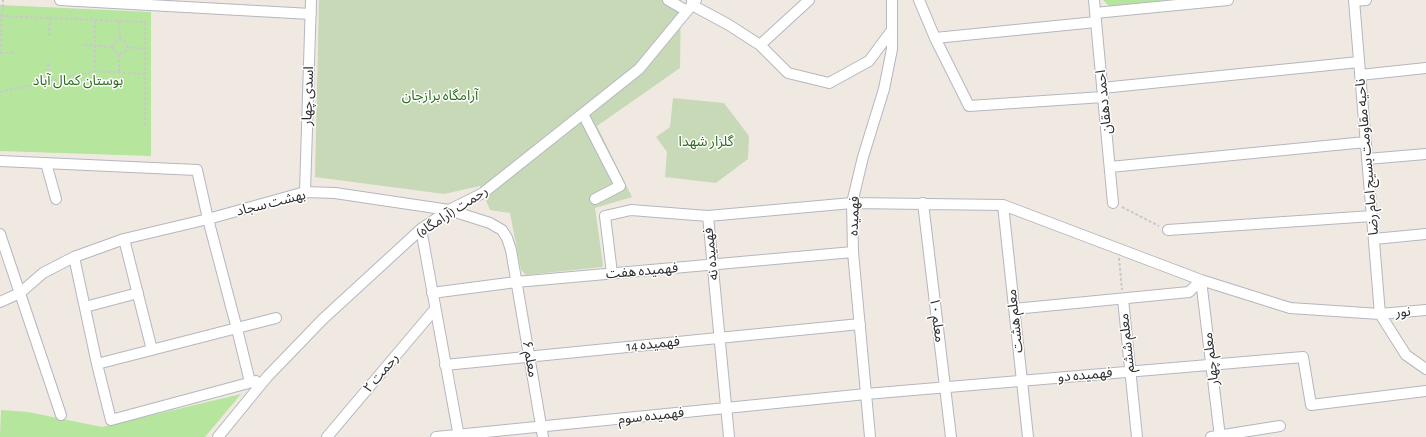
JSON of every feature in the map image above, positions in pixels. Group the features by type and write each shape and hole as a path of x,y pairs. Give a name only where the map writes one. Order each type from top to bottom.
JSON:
{"street":[{"path":"60,0 158,3 311,14"},
{"name":"اسدی چهار","path":"305,192 311,0"},
{"path":"668,0 692,4 729,25 760,45 788,73 829,83 869,61 892,30"},
{"path":"760,45 809,0"},
{"name":"فهمیده","path":"870,437 853,252 852,203 863,157 884,89 892,49 892,0"},
{"path":"919,0 935,38 969,106 1359,62"},
{"name":"احمد دهقان","path":"1094,0 1113,203"},
{"path":"935,38 1228,0"},
{"path":"1354,1 1366,0"},
{"name":"ناحیه مقاومت بسیج امام رضا","path":"1354,1 1380,314"},
{"name":"رحمت (آرامگاه)","path":"218,437 267,377 323,319 421,229 449,210 483,193 639,69 692,4"},
{"path":"1360,74 1426,68"},
{"path":"583,114 620,186 595,199"},
{"path":"1110,167 1366,142"},
{"path":"1367,159 1426,154"},
{"path":"0,162 197,170 208,220 250,382"},
{"path":"46,163 56,199"},
{"name":"بهشت سجاد","path":"0,302 20,293 43,273 74,257 124,239 208,220 305,192 335,193 449,210 490,223 502,230 506,238 510,250 516,282"},
{"name":"فهمیده نه","path":"729,437 708,216 852,203 1003,205 1118,249"},
{"name":"معلم ۱۰","path":"923,203 951,437"},
{"name":"معلم هشت","path":"1003,205 1028,437"},
{"path":"612,273 605,216 631,210 708,216"},
{"path":"1168,230 1372,216"},
{"path":"421,229 458,436"},
{"path":"0,234 61,415"},
{"path":"1374,239 1426,234"},
{"path":"124,239 152,350"},
{"name":"نور","path":"1118,249 1201,280 1290,308 1380,314 1426,310"},
{"name":"فهمیده هفت","path":"432,293 516,282 853,252"},
{"path":"74,257 97,364 111,420 267,377"},
{"path":"1014,309 1189,292 1201,280"},
{"name":"معلم چهار","path":"1201,280 1211,364 1217,437"},
{"name":"معلم ۶","path":"516,282 542,432"},
{"path":"85,307 138,293"},
{"name":"معلم ششم","path":"1123,299 1137,437"},
{"name":"رحمت ۲","path":"328,437 435,309"},
{"path":"1380,314 1406,355 1426,369"},
{"path":"97,364 276,318"},
{"name":"فهمیده 14","path":"446,365 860,324"},
{"name":"فهمیده دو","path":"866,394 1303,357 1311,405 1426,391"},
{"name":"فهمیده سوم","path":"436,437 542,432 726,408 866,394"},
{"path":"1217,437 1280,426"}],"path":[{"path":"3,0 0,52 13,53"},
{"path":"1,16 145,22 145,126"},
{"path":"49,36 50,18"},
{"path":"95,20 95,71"},
{"path":"119,21 120,40"},
{"path":"113,47 114,43 120,40"},
{"path":"119,54 125,53 127,47 125,42 120,40"},
{"path":"84,45 113,47"},
{"path":"113,47 116,53 119,54 120,73"},
{"path":"127,47 145,49"},
{"path":"48,60 48,82"},
{"path":"0,92 95,71 145,74"},
{"path":"1113,203 1168,230"},
{"name":"معلم ششم","path":"1118,249 1123,299"}],"green space":[{"name":"آرامگاه برازجان","path":"319,0 681,0 680,68 597,126 632,197 595,208 603,265 602,267 526,275 521,270 510,213 490,210 480,186 444,194 315,177"},
{"path":"1103,0 1168,0 1109,6"},
{"name":"بوستان کمال آباد","path":"0,5 151,12 151,156 0,151"},
{"name":"گلزار شهدا","path":"673,98 724,103 749,136 748,159 716,183 665,177 667,152 656,137 670,127"},
{"path":"241,394 205,437 0,437 1,410 28,412 102,427"}]}
